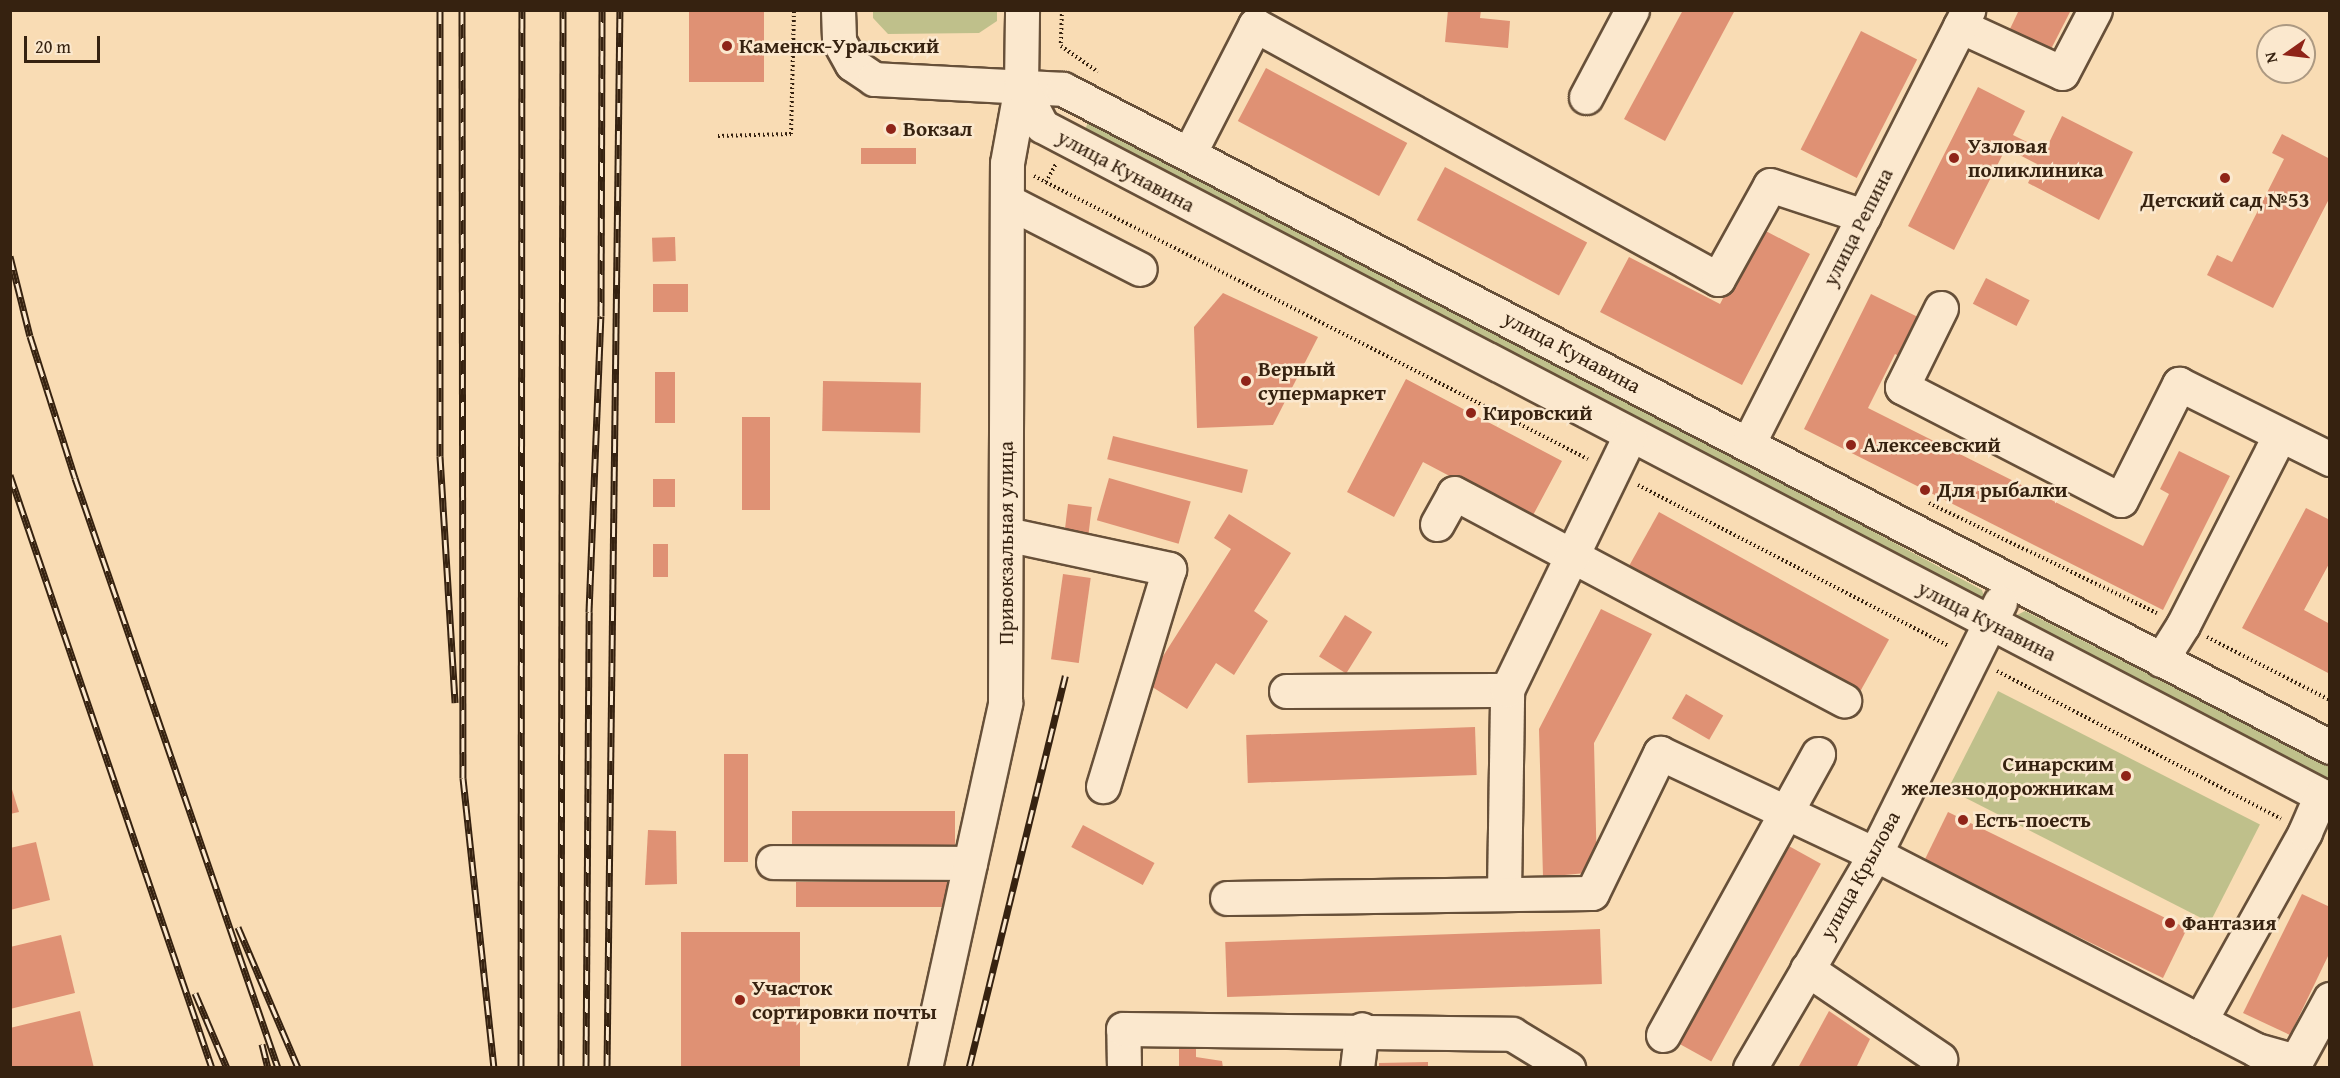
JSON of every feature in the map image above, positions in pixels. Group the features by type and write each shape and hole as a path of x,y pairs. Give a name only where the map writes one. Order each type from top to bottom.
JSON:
{"street":[{"path":"838,10 838,41 852,64 874,79 1021,86"},
{"name":"Привокзальная улица","path":"926,1068 1005,703 1007,163 1021,86 1022,10"},
{"path":"1586,97 1632,10"},
{"path":"1964,18 2062,73 2095,10"},
{"name":"улица Репина","path":"1748,444 1964,18"},
{"path":"1190,152 1254,25 1718,279 1770,185 1864,216"},
{"name":"улица Кунавина","path":"1021,86 1063,89 1190,152 2009,582 2330,747"},
{"name":"улица Кунавина","path":"1021,86 1042,126 2325,798"},
{"path":"1007,201 1140,269"},
{"path":"1941,308 1902,387 2121,500 2179,384 2330,459"},
{"path":"2161,660 2183,625 2280,435"},
{"path":"1504,892 1507,690 1630,436"},
{"path":"1437,524 1454,494 1844,700"},
{"path":"1006,534 1169,569 1103,786"},
{"name":"улица Крылова","path":"1750,1068 1875,854 2009,582"},
{"path":"1286,691 1507,690"},
{"path":"1227,898 1504,892 1592,893 1660,753 1875,854 2200,1021 2258,1059 2296,1061 2330,999"},
{"path":"1663,1035 1818,754"},
{"path":"2200,1021 2325,798"},
{"path":"773,862 970,863"},
{"path":"1808,969 1940,1059"},
{"path":"1124,1068 1123,1029 1362,1029 1512,1034 1568,1068"},
{"path":"1357,1068 1362,1029"}],"path":[{"path":"718,136 790,134 794,10"},
{"path":"1007,163 1614,473 2305,832"}],"green space":[{"path":"873,11 997,11 997,21 979,33 888,34 873,18"},
{"path":"1090,119 1718,448 1982,590 1984,597 1978,601 1757,485 1713,458 1084,131"},
{"path":"2025,611 2329,767 2329,782 2022,623 2017,615"},
{"path":"1998,691 2260,824 2210,922 1948,789"}],"building":[{"name":"Каменск-Уральский","path":"689,10 764,10 764,82 689,82"},
{"path":"1448,10 1481,10 1480,18 1510,21 1508,48 1445,42"},
{"path":"1683,10 1735,10 1665,141 1624,119"},
{"path":"2019,10 2071,10 2049,53 2009,31"},
{"path":"1861,31 1917,60 1857,178 1801,150"},
{"path":"1266,68 1407,143 1379,196 1238,121"},
{"path":"1978,87 2025,111 2013,135 2045,151 2062,116 2133,152 2099,220 2028,183 2037,164 2006,148 1954,250 1908,226"},
{"path":"2282,134 2330,159 2330,197 2273,308 2207,275 2217,255 2232,262 2284,159 2272,153"},
{"path":"861,148 916,148 916,164 861,164"},
{"path":"1445,167 1587,243 1559,296 1417,220"},
{"path":"1760,228 1810,254 1742,385 1600,312 1629,257 1720,304"},
{"path":"675,237 676,261 653,262 652,238"},
{"path":"1986,278 2030,300 2016,326 1973,304"},
{"path":"653,284 688,284 688,312 653,312"},
{"name":"Верный супермаркет","path":"1223,293 1318,337 1273,425 1197,428 1194,327"},
{"path":"1871,294 1922,319 1903,358 1895,354 1868,408 2143,546 2169,494 2160,489 2179,451 2230,476 2163,610 1804,429"},
{"path":"655,372 675,372 675,423 655,423"},
{"path":"1406,379 1562,461 1531,519 1423,462 1394,517 1347,492"},
{"path":"823,381 921,383 920,433 822,431"},
{"path":"742,417 770,417 770,510 742,510"},
{"path":"1113,436 1248,470 1242,493 1107,459"},
{"path":"1109,478 1191,501 1179,544 1097,520"},
{"path":"653,479 675,479 675,507 653,507"},
{"path":"1068,504 1092,507 1087,543 1064,540"},
{"path":"2306,508 2330,520 2330,562 2304,610 2330,624 2330,674 2242,628"},
{"path":"1659,512 1889,640 1858,696 1627,569"},
{"path":"1229,514 1291,553 1254,611 1268,621 1234,675 1216,663 1187,709 1146,683 1231,549 1214,538"},
{"path":"653,544 668,544 668,577 653,577"},
{"path":"1063,574 1091,578 1079,663 1051,659"},
{"path":"1601,609 1652,634 1594,743 1597,872 1543,877 1539,729"},
{"path":"1345,615 1372,632 1346,674 1319,657"},
{"path":"1686,694 1723,715 1709,740 1672,718"},
{"path":"1475,727 1477,775 1248,783 1246,735"},
{"path":"724,754 748,754 748,862 724,862"},
{"path":"10,783 19,812 10,814"},
{"path":"792,811 955,811 955,857 792,857"},
{"path":"1948,812 2187,929 2163,978 1924,861"},
{"path":"1083,825 1155,863 1143,885 1071,847"},
{"path":"648,830 676,831 677,884 645,885"},
{"path":"1778,840 1821,864 1711,1061 1668,1038"},
{"path":"36,842 50,900 10,910 10,848"},
{"path":"796,882 950,882 950,907 796,907"},
{"path":"2302,894 2330,907 2330,952 2290,1035 2243,1013"},
{"path":"1600,929 1602,984 1227,997 1225,942"},
{"name":"Участок сортировки почты","path":"681,932 800,932 800,1068 681,1068"},
{"path":"61,935 75,993 10,1009 10,947"},
{"path":"80,1011 94,1068 10,1068 10,1028"},
{"path":"1829,1011 1870,1039 1856,1068 1798,1068"},
{"path":"1196,1045 1196,1057 1222,1061 1223,1068 1179,1068 1179,1046"},
{"path":"1428,1062 1428,1068 1379,1068 1379,1063"}],"railway":[{"path":"440,10 440,456 455,703"},
{"path":"462,10 463,778 494,1068"},
{"path":"521,1068 522,10"},
{"path":"561,1068 563,10"},
{"path":"586,1068 589,612 601,316 602,10"},
{"path":"607,1068 620,10"},
{"path":"10,256 30,336 75,478 278,1068"},
{"path":"10,475 212,1068"},
{"path":"969,1068 1065,676"},
{"path":"238,927 298,1068"},
{"path":"195,993 227,1068"},
{"path":"262,1044 268,1068"}],"place":[{"name":"Каменск-Уральский","path":"727,46"},
{"name":"Вокзал","path":"891,129"},
{"name":"Узловая поликлиника","path":"1954,158"},
{"name":"Детский сад №53","path":"2225,178"},
{"name":"Верный супермаркет","path":"1246,381"},
{"name":"Кировский","path":"1471,413"},
{"name":"Алексеевский","path":"1851,445"},
{"name":"Для рыбалки","path":"1925,490"},
{"name":"Синарским железнодорожникам","path":"2126,776"},
{"name":"Есть-поесть","path":"1963,820"},
{"name":"Фантазия","path":"2170,923"},
{"name":"Участок сортировки почты","path":"740,1000"}]}
